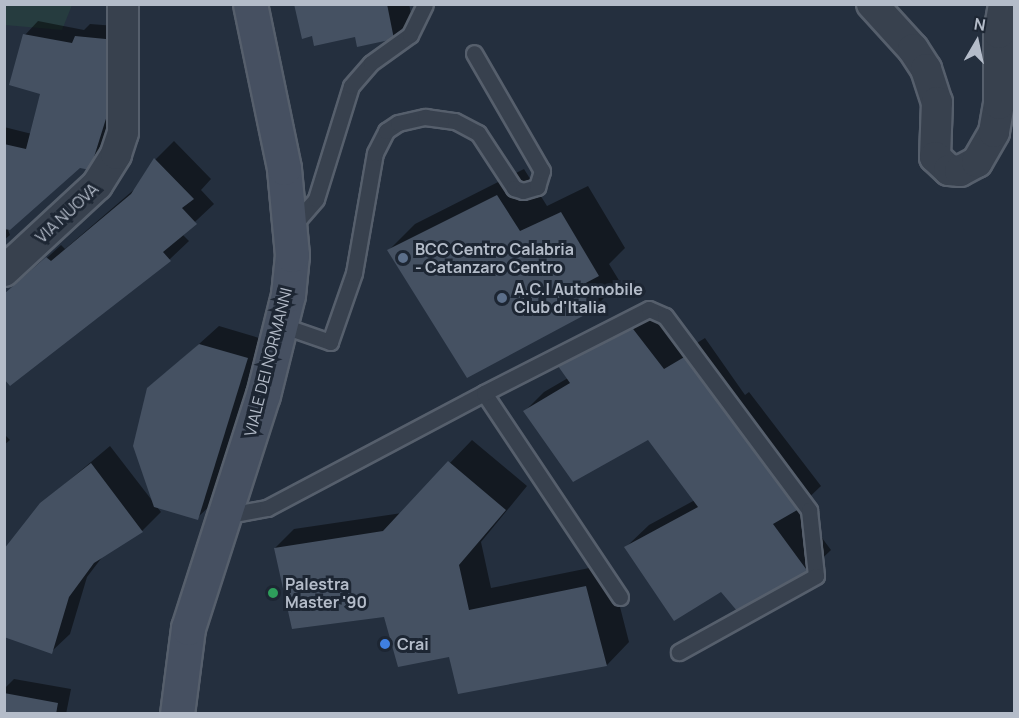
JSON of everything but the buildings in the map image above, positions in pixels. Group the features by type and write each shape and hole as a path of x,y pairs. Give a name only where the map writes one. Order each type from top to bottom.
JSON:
{"street":[{"name":"VIA NUOVA","path":"4,271 97,185 116,154 123,133 123,4"},
{"name":"VIALE DEI NORMANNI","path":"177,714 188,628 263,395 281,325 292,255 284,168 250,4"},
{"path":"872,4 913,49 926,69 937,102 935,157 949,170 960,171 977,162 994,132 999,104 999,33 1004,4"}],"lane":[{"path":"290,230 316,199 351,86 366,67 410,35 425,4"},
{"path":"281,325 330,342 354,273 375,153 386,131 398,123 425,117 455,121 478,134 514,188 523,192 537,187 542,171 474,52"},
{"path":"223,516 267,508 641,310 649,309 665,316 809,510 816,576 680,652"},
{"path":"484,393 620,597"}],"green space":[{"path":"4,5 72,5 62,30 5,25"}],"place":[{"name":"BCC Centro Calabria - Catanzaro Centro","path":"403,258"},
{"name":"A.C.I Automobile Club d'Italia","path":"502,298"},
{"name":"Palestra Master '90","path":"273,593"},
{"name":"Crai","path":"385,644"}]}
